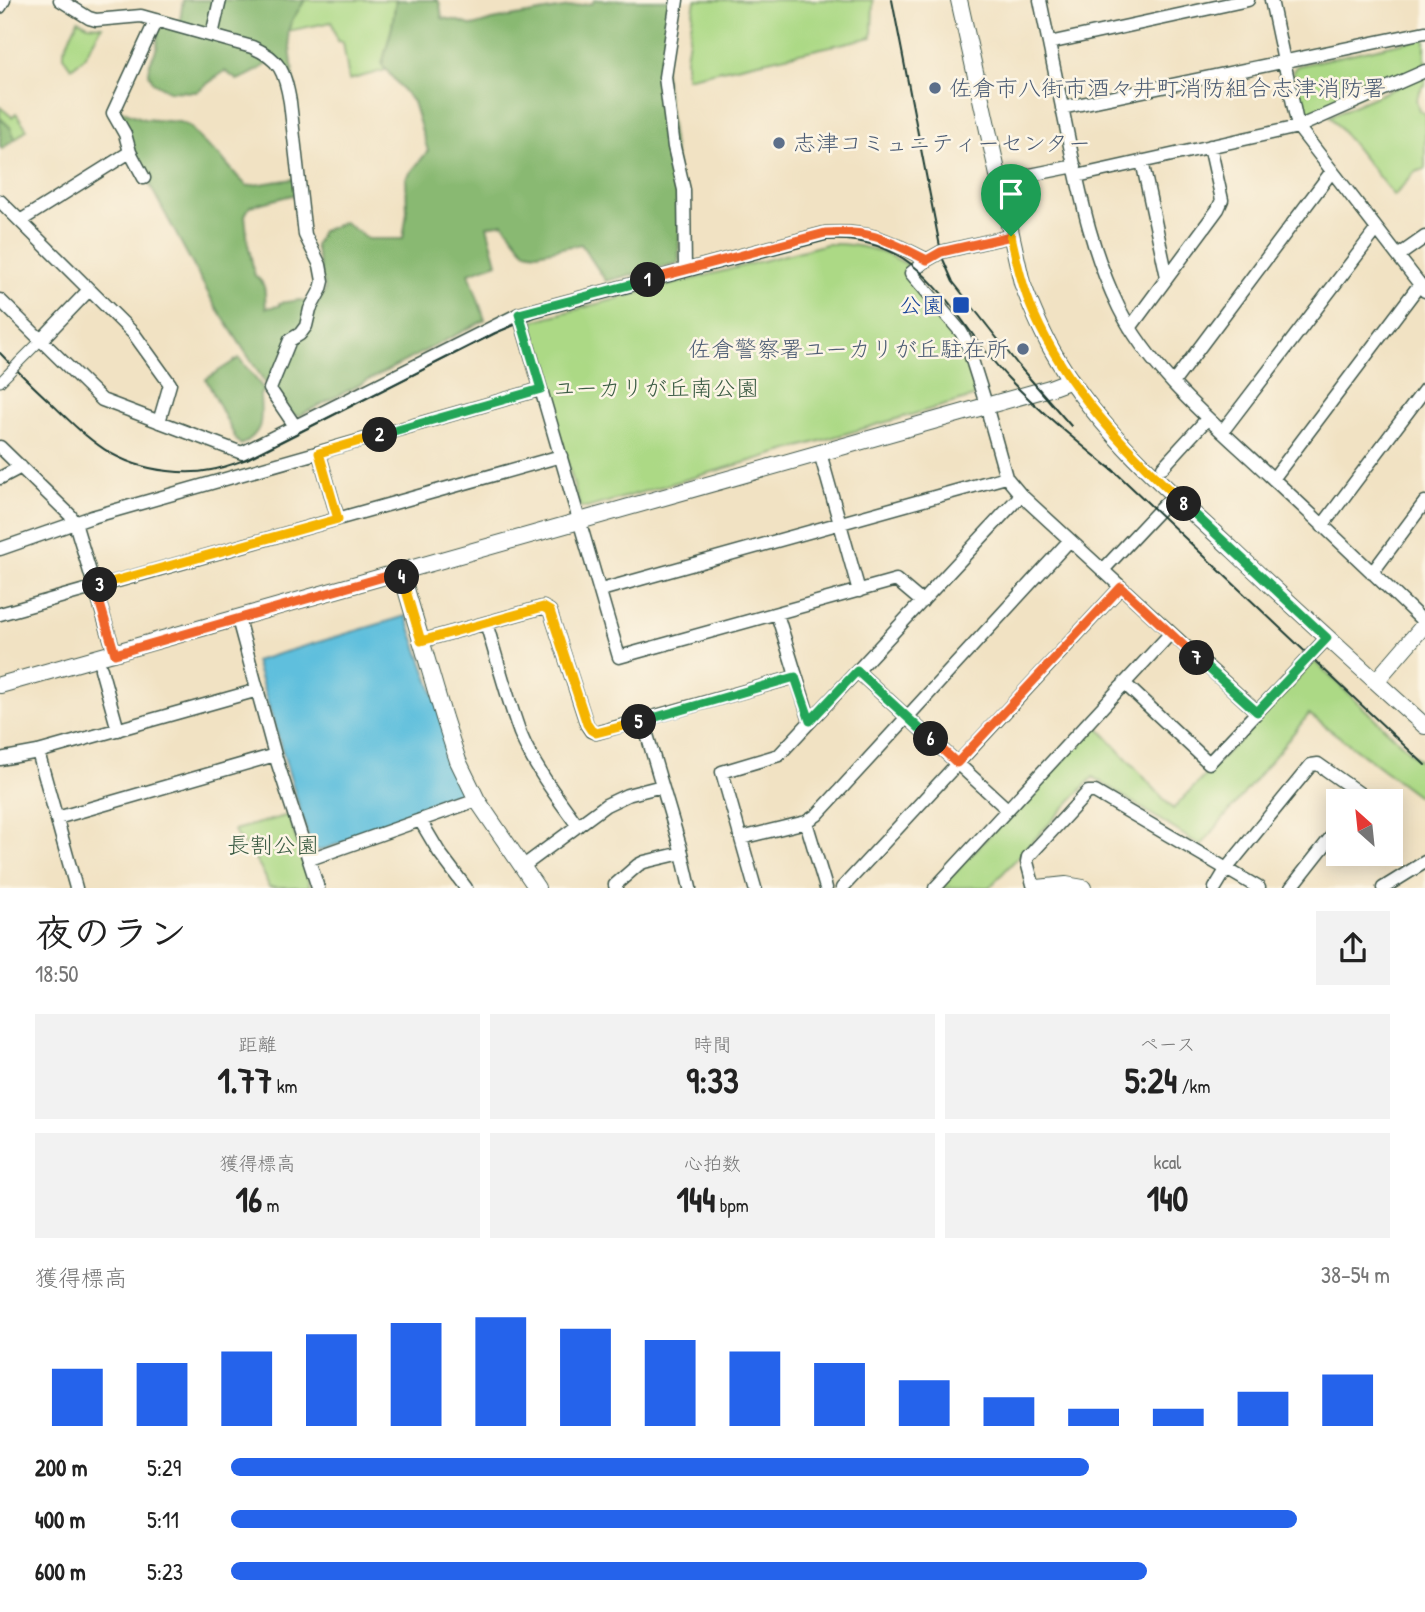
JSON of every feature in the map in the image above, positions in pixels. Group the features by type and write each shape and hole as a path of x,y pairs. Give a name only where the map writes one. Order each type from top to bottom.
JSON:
{"street":[{"path":"0,7 4,0"},
{"path":"60,0 96,20 141,16 212,35 267,53 282,71 287,85 305,235 320,265 323,281 310,309 306,326 290,340 270,389 295,426"},
{"path":"212,35 220,0"},
{"path":"677,0 665,77 674,147 684,190 685,270"},
{"path":"958,0 1022,283 1052,351 1101,419 1154,476 1425,726"},
{"path":"1040,0 1086,218 1104,276 1130,328 1173,383 1207,419 1425,624 1376,681"},
{"path":"1049,43 1248,0"},
{"path":"1271,0 1298,127 1422,288 1273,479"},
{"path":"144,178 113,113 156,20"},
{"path":"1062,108 1425,32"},
{"path":"1010,179 1142,161 1298,127 1425,71"},
{"path":"1130,328 1222,200 1210,146"},
{"path":"20,221 130,152"},
{"path":"1142,161 1167,277"},
{"path":"1173,383 1332,171"},
{"path":"0,201 134,334 170,384 159,422"},
{"path":"1222,432 1377,229"},
{"path":"0,300 102,400 242,453 519,314 825,233 874,235 927,260"},
{"path":"1011,236 941,252 911,273 966,341 1006,477 1021,495 1257,712"},
{"path":"1398,256 1425,237"},
{"path":"0,382 89,290"},
{"path":"519,314 619,657 896,580 922,601"},
{"path":"0,685 1071,380"},
{"path":"0,549 75,523 541,389"},
{"path":"1322,526 1425,389"},
{"path":"1163,467 1207,419"},
{"path":"0,447 75,523 115,654"},
{"path":"319,453 338,519"},
{"path":"820,453 859,591"},
{"path":"0,614 561,456"},
{"path":"0,478 21,467"},
{"path":"601,590 1006,477"},
{"path":"755,887 722,772 779,755 1021,495"},
{"path":"1372,573 1425,502"},
{"path":"1103,570 1165,504"},
{"path":"741,838 806,821 817,815 1070,540"},
{"path":"401,572 458,761 477,800 537,887"},
{"path":"842,887 1121,587"},
{"path":"421,641 543,607 548,609 587,724 596,733 795,677"},
{"path":"777,614 810,721"},
{"path":"238,619 275,755 318,887"},
{"path":"486,623 521,733 551,790 578,826"},
{"path":"935,887 1171,633"},
{"path":"1124,683 1209,763 1327,638"},
{"path":"101,669 118,730"},
{"path":"857,671 1007,809"},
{"path":"0,759 37,752 258,690"},
{"path":"643,721 690,887"},
{"path":"37,752 76,887"},
{"path":"57,818 275,755"},
{"path":"1215,887 1227,868 1311,765 1318,764 1353,789"},
{"path":"522,867 606,805 626,795 663,786"},
{"path":"1083,887 1036,887 1027,862 1028,857 1088,792 1095,792 1259,887"},
{"path":"310,859 477,800"},
{"path":"420,820 439,852 466,887"},
{"path":"806,821 826,887"},
{"path":"1292,887 1326,844"},
{"path":"616,887 615,885 638,865 682,853"},
{"path":"1383,887 1425,862"}],"green space":[{"path":"183,0 305,0 288,31 295,88 275,58 257,71 237,80 225,71 196,92 169,91 153,82 149,74 150,63 157,48 158,28 180,21"},
{"path":"305,0 396,0 382,65 386,70 349,80 343,42 337,41 332,22 288,31"},
{"path":"396,0 437,0 442,18 473,26 492,20 593,3 594,0 673,0 663,60 679,190 679,263 606,281 581,244 537,253 525,251 503,223 487,226 497,263 469,273 485,320 299,416 293,415 276,391 292,342 313,313 325,290 315,245 322,231 344,222 368,239 403,239 407,212 406,178 428,151 413,102 382,65"},
{"path":"695,0 873,0 872,37 686,78 686,58"},
{"path":"78,20 88,25 102,26 83,59 71,68 64,58 64,50"},
{"path":"1423,38 1425,69 1308,117 1302,114 1293,71 1297,66"},
{"path":"1425,75 1425,85 1416,100 1419,110 1425,114 1425,169 1415,172 1394,196 1330,116"},
{"path":"0,107 12,117 16,113 27,129 15,139 10,127 0,118"},
{"path":"120,110 144,119 179,122 189,126 247,186 294,179 296,194 250,206 245,215 255,276 264,286 266,308 300,300 310,302 302,328 266,384 213,302 146,178"},
{"path":"0,118 10,127 15,139 2,149 0,147"},
{"name":"ユーカリが丘南公園","path":"827,244 870,249 910,266 904,273 961,345 976,394 587,508 580,507 529,326 536,320"},
{"path":"239,358 266,392 260,395 261,418 258,430 241,445 206,379"},
{"path":"1314,661 1425,766 1425,801 1309,714 1201,846 1093,777 990,887 940,888 1094,723 1173,809"},
{"name":"長割公園","path":"289,815 310,887 269,887 257,862 234,830"}],"water":[{"path":"406,616 470,796 319,851 311,846 255,661"}],"tram line":[{"path":"892,0 942,257 953,282 1018,365 1071,426"},
{"path":"0,353 77,428 103,448 132,463 149,468 200,472 247,459 495,333 535,317 827,240 861,242 889,251 913,265 952,306 1008,378 1060,427 1116,473"},
{"path":"1110,467 1425,765"}],"place":[{"name":"佐倉市八街市酒々井町消防組合志津消防署","path":"935,88"},
{"name":"志津コミュニティーセンター","path":"779,143"},
{"name":"公園","path":"961,305"},
{"name":"佐倉警察署ユーカリが丘駐在所","path":"1023,349"}],"route":[{"path":"825,233 874,235 927,260 941,252 1011,236 1022,283 1052,351 1101,419 1154,476 1327,638 1257,712 1121,587 957,763 857,671 810,721 795,677 596,733 587,724 548,609 543,607 421,641 401,572 115,654 95,587 338,519 319,453 541,389 519,314 825,233"}]}
